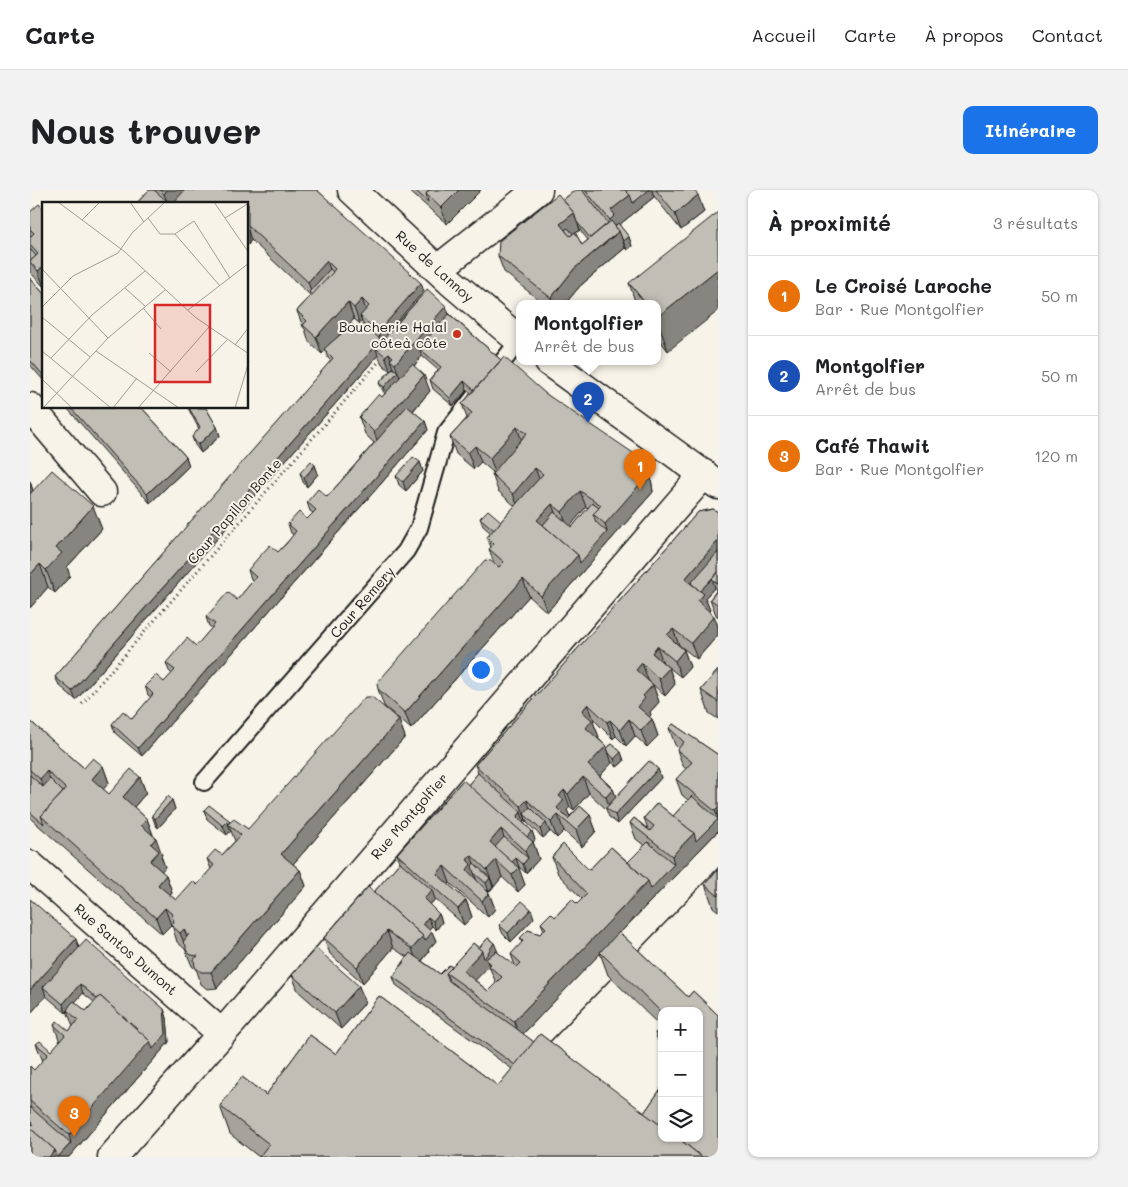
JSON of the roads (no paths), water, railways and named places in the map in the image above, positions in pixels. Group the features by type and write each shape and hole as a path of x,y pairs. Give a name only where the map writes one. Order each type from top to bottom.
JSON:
{"street":[{"name":"Rue de Lannoy","path":"352,190 516,338"},
{"path":"438,269 538,190"},
{"path":"553,365 711,479"},
{"path":"30,407 102,492"},
{"name":"Rue Montgolfier","path":"112,1157 711,479"},
{"path":"536,1035 718,847"},
{"name":"Rue Santos Dumont","path":"30,865 221,1033"}],"lane":[{"path":"500,365 516,345"},
{"name":"Cour Remery","path":"204,782 406,551 420,528 446,433 475,396"}],"place":[{"name":"Boucherie Halal côteà côte","path":"457,334"},
{"name":"Montgolfier","path":"588,423"},
{"name":"Le Croisé Laroche","path":"640,490"},
{"name":"Café Thawit","path":"74,1137"}]}
